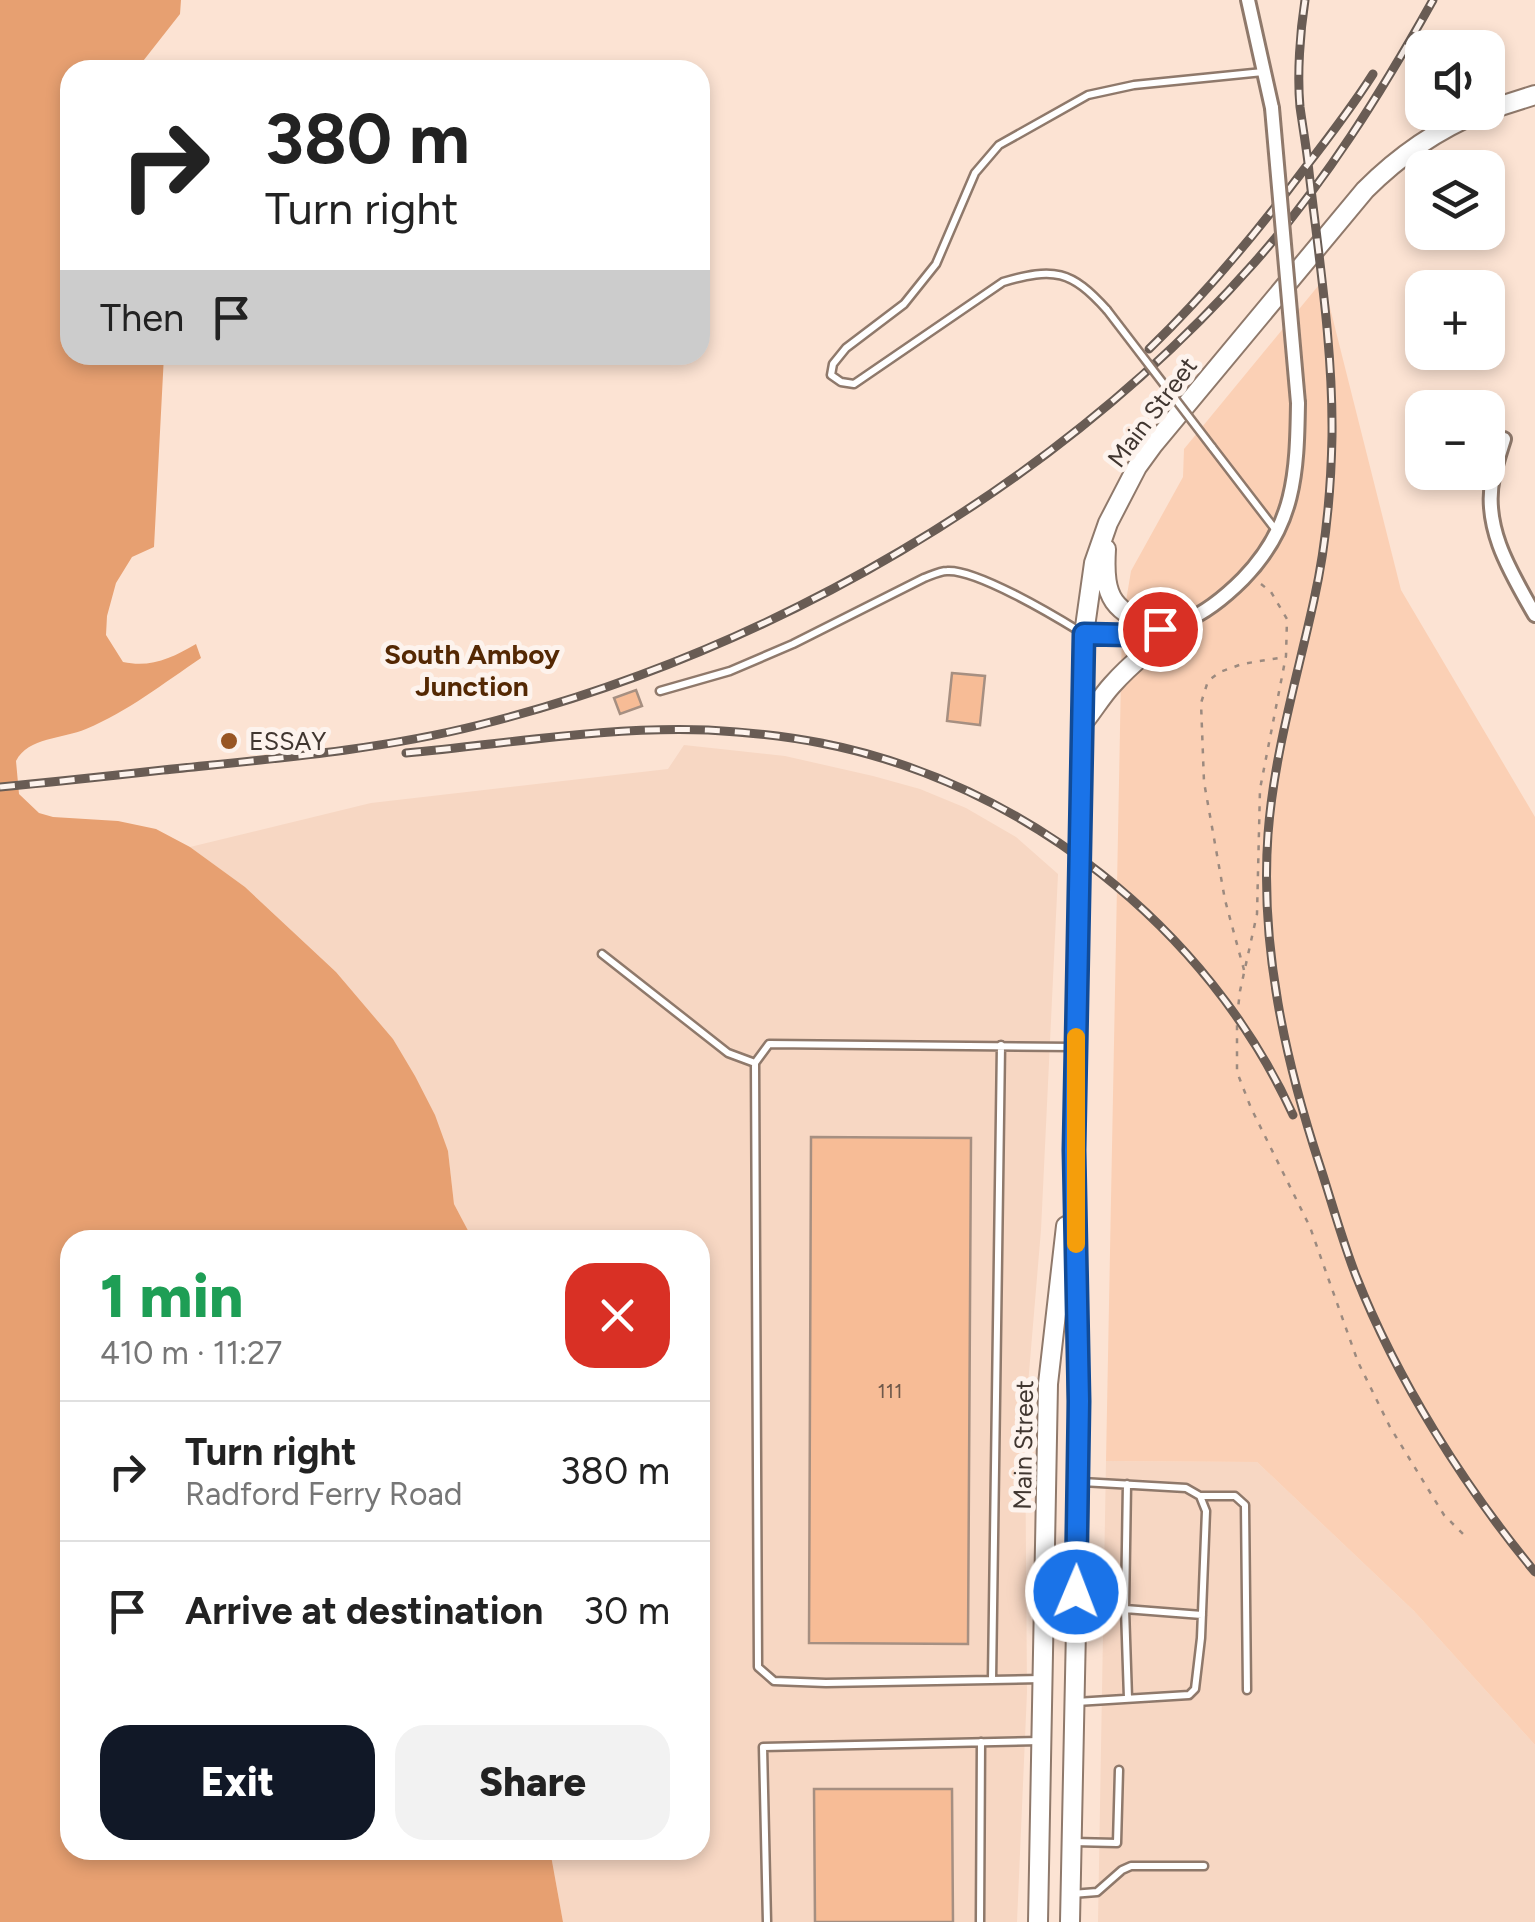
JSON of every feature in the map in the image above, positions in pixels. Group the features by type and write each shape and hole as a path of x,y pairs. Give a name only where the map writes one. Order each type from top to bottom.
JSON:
{"main road":[{"path":"1505,105 1535,95"},
{"name":"Main Street","path":"1070,1922 1078,1482 1075,1047 1084,634 1094,562 1108,524 1137,467 1153,445 1365,190 1386,168 1443,130"},
{"path":"1108,524 1105,570 1111,596 1120,610 1160,629"},
{"path":"1083,724 1128,668 1192,618"},
{"name":"Main Street","path":"1038,1922 1048,1384 1074,1150"}],"street":[{"path":"1084,634 1128,635 1192,618 1248,574 1278,534 1288,504 1298,403 1272,108 1248,0"},
{"path":"1492,490 1492,518 1498,545 1534,611"}],"lane":[{"path":"1264,72 1134,85 1088,95 999,145 975,173 936,264 904,304 846,348 833,364 831,375 854,384 1003,282 1059,272 1088,289 1108,310 1278,534"},
{"path":"660,692 730,671 793,644 944,570 963,572 1040,607 1084,634"},
{"path":"602,954 728,1053 754,1063"},
{"path":"1044,1680 826,1683 774,1680 758,1667 754,1063 770,1044 1075,1047"},
{"path":"992,1679 1001,1045"},
{"path":"1078,1482 1186,1488 1200,1496 1235,1496 1246,1506 1247,1690"},
{"path":"1127,1484 1128,1699"},
{"path":"1074,1702 1189,1695 1195,1689 1206,1512 1200,1496"},
{"path":"1125,1609 1202,1615"},
{"path":"767,1922 762,1747 1042,1741"},
{"path":"980,1742 980,1922"},
{"path":"1072,1842 1116,1843 1119,1770"},
{"path":"1071,1894 1097,1892 1130,1866 1204,1866"}],"path":[{"path":"1248,574 1271,592 1287,619 1286,656 1260,789 1258,914 1236,1017 1237,1072 1310,1228 1358,1362 1390,1427 1444,1515 1463,1534"},
{"path":"1244,972 1225,900 1204,782 1201,704 1208,681 1220,672 1286,656"}],"shaded area":[{"path":"0,0 181,0 180,14 144,60 60,60 60,365 163,365 154,547 132,557 116,583 106,635 123,662 143,664 161,660 196,644 201,658 101,722 29,747 16,761 19,794 39,813 156,829 190,847 245,887 336,972 393,1039 435,1115 448,1151 454,1204 468,1230 60,1230 60,1860 552,1860 563,1922 0,1922"},
{"path":"1323,280 1401,590 1535,817 1535,1745 1414,1611 1257,1462 1106,1461 1122,625 1131,571 1183,477 1184,449"},
{"path":"684,745 785,756 873,776 966,808 1016,837 1058,874 1041,1230 1025,1420 1027,1692 1017,1922 563,1922 552,1860 710,1860 710,1230 468,1230 454,1204 448,1151 393,1039 336,972 245,887 190,847 371,803 668,769"},
{"path":"1106,1461 1257,1462 1414,1611 1535,1745 1535,1922 1098,1922"}],"building":[{"path":"952,673 985,676 980,725 947,721"},
{"path":"636,690 642,706 620,714 614,698"},
{"path":"811,1137 971,1138 968,1644 809,1643"},
{"path":"814,1789 952,1789 953,1922 815,1922"}],"railway":[{"path":"1305,0 1299,95 1328,337 1331,456 1318,580 1281,745 1268,834 1268,919 1278,1003 1307,1126 1346,1249 1373,1315 1434,1431 1535,1572"},
{"path":"0,787 322,753 479,725 587,693 694,654 799,606 901,551 998,489 1090,420 1175,344 1254,263 1328,169 1433,0"},
{"path":"1149,349 1250,239 1373,74"},
{"path":"406,753 595,733 722,731 821,743 896,763 968,791 1037,829 1101,874 1160,925 1212,983 1257,1047 1293,1115"}],"slow traffic":[{"path":"1076,1037 1076,1244"}],"place":[{"name":"ESSAY","path":"229,741"}],"district":[{"name":"South Amboy Junction","path":"472,670"}],"route":[{"path":"1076,1592 1079,1401 1074,1150 1084,634 1128,635 1160,629"}]}
